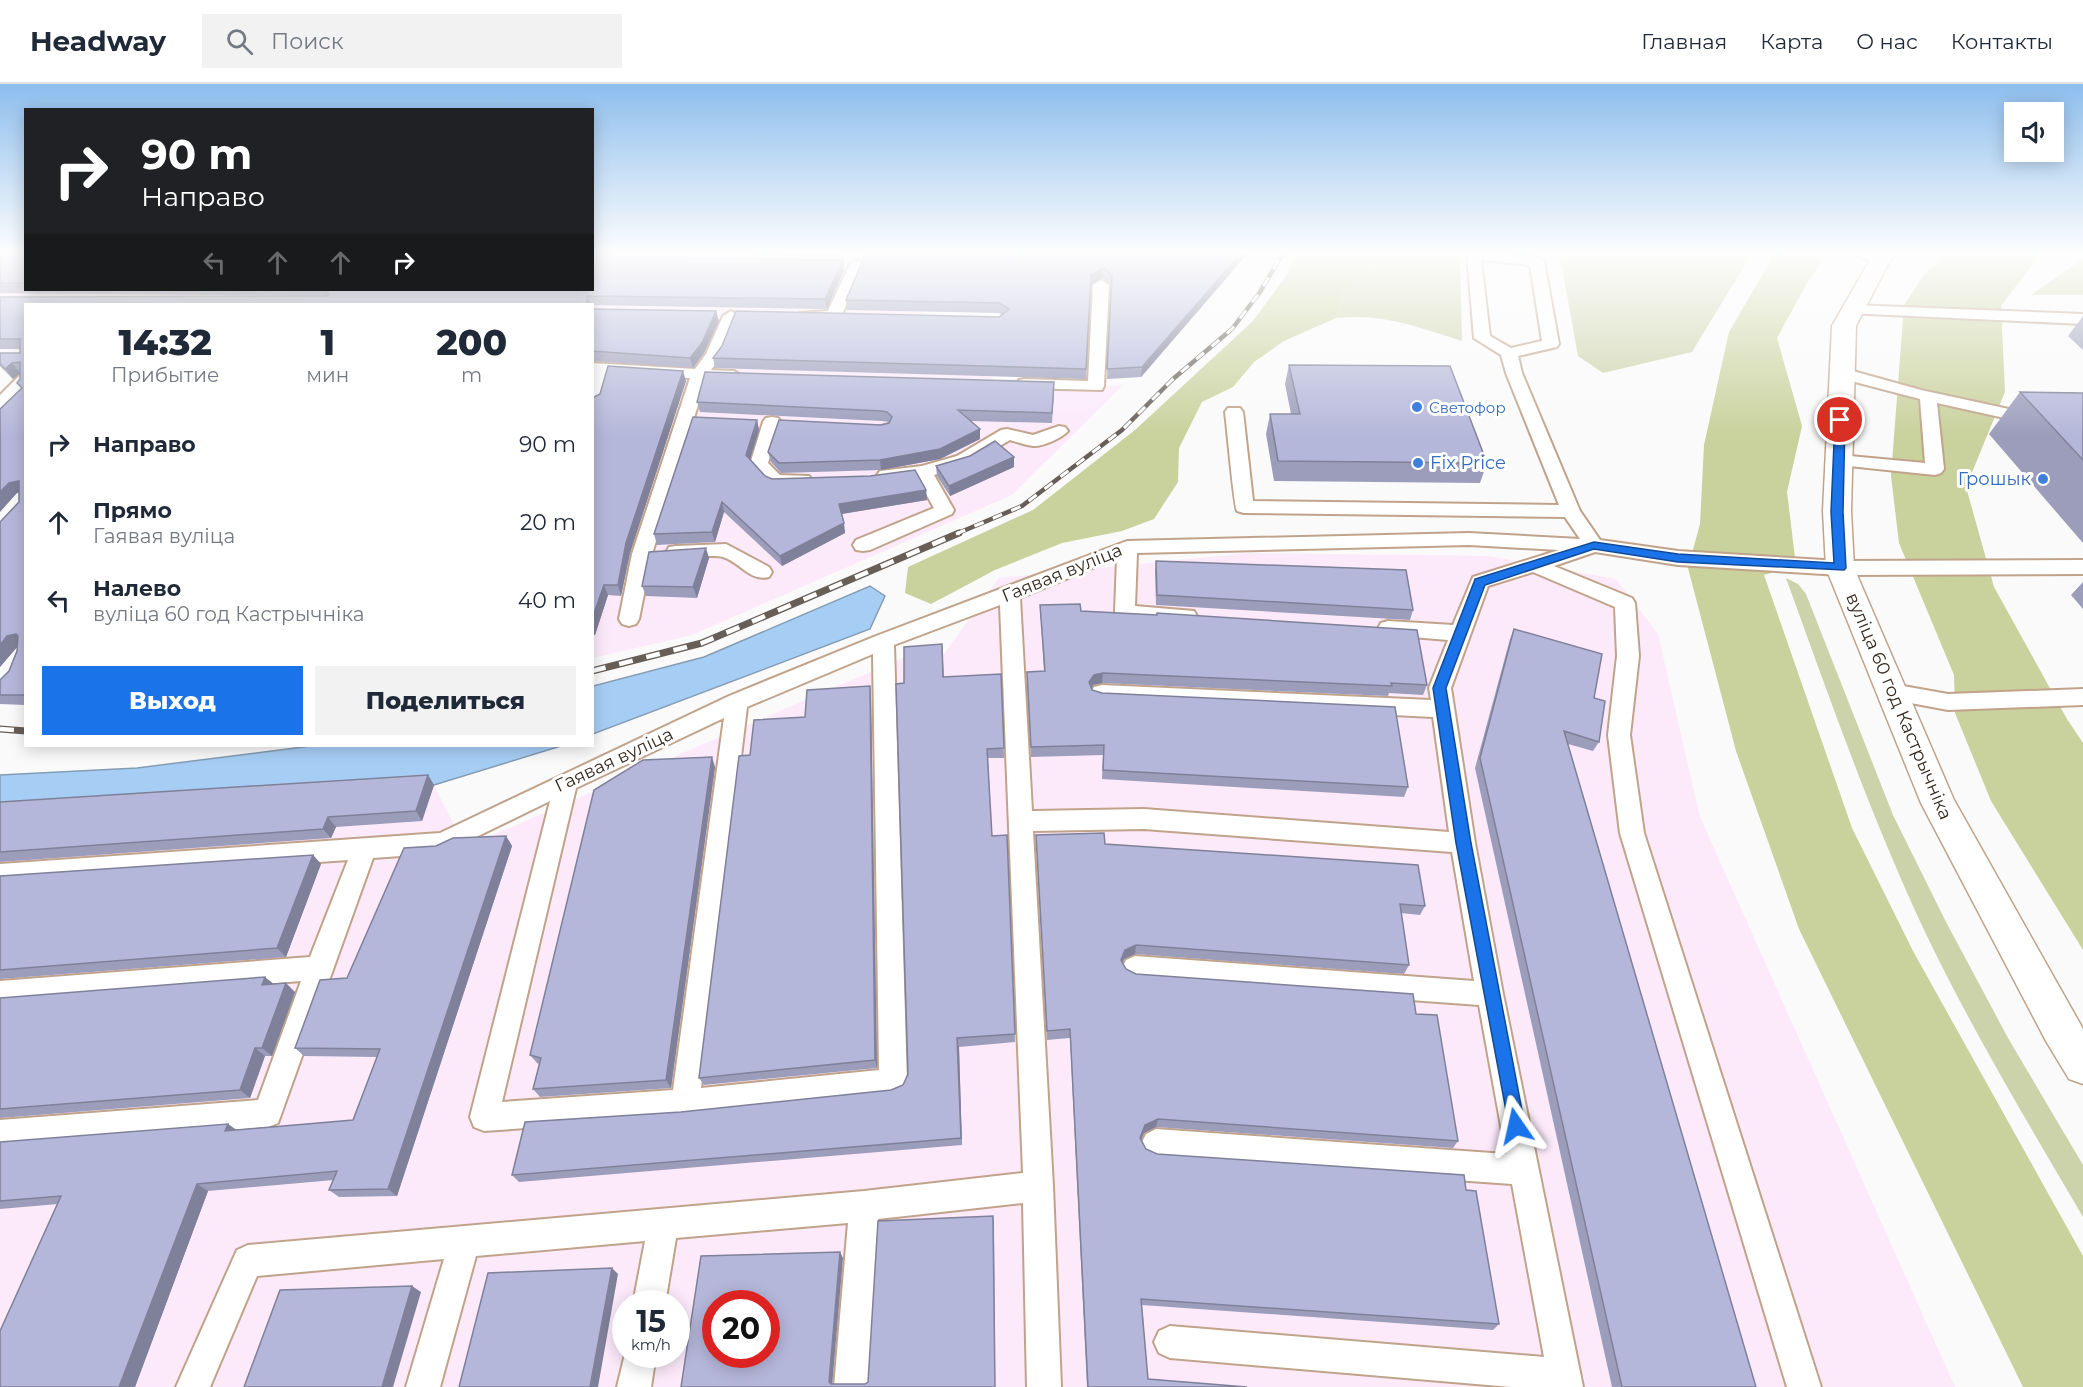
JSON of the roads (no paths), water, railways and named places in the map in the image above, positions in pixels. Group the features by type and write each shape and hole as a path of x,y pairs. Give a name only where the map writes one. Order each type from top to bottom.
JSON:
{"street":[{"name":"вуліца 60 год Кастрычніка","path":"1850,314 1844,326 1842,373 1837,512 1840,568 1938,803 2060,1028 2083,1065"}],"lane":[{"path":"788,316 840,316 840,314"},
{"path":"1014,384 1096,386 1100,314"},
{"path":"1479,314 1482,338 1509,353 1551,344 1546,314"},
{"path":"1950,314 2083,319"},
{"path":"629,619 642,554 687,419 699,375 714,355 731,316"},
{"path":"1170,1342 1565,1381 1490,994 1463,843 1440,688 1480,582 1594,546 1571,511 1514,373 1509,353"},
{"path":"594,392 598,369 746,377"},
{"path":"1842,373 1928,397 2018,416 2083,416"},
{"path":"0,404 24,381"},
{"path":"1839,460 1935,469 1928,397"},
{"path":"1234,412 1244,487 1244,507 1571,511"},
{"path":"687,419 708,420"},
{"path":"751,421 794,423"},
{"path":"772,422 759,464 775,481 818,480"},
{"path":"863,478 923,472 963,460 1007,434 1035,441 1059,431"},
{"path":"863,545 945,510 923,472"},
{"name":"Гаявая вуліца","path":"365,848 443,843 566,782 737,702 883,641 1127,547 1469,539 1594,546 1678,558 1840,568 2083,567"},
{"path":"1127,547 1125,612 1206,617"},
{"path":"642,554 726,550 762,572"},
{"path":"1534,565 1625,603 1628,656 1619,735 1632,833 1804,1387"},
{"path":"1010,594 1038,1186 1044,1387"},
{"path":"1368,627 1460,633"},
{"path":"566,782 484,1117 685,1103 893,1082 883,641"},
{"path":"1892,692 1948,702 2083,697"},
{"path":"1102,693 1442,709"},
{"path":"685,1103 737,702"},
{"path":"1021,821 1144,819 1463,843"},
{"path":"0,874 365,848 319,968 268,1113 0,1134"},
{"path":"0,993 319,968"},
{"path":"1135,968 1490,994"},
{"path":"1156,1144 1524,1170"},
{"path":"194,1387 248,1261 864,1206 1038,1186"},
{"path":"851,1387 864,1206"},
{"path":"651,1290 663,1225"},
{"path":"423,1387 464,1242"},
{"path":"634,1387 637,1368"}],"water":[{"path":"870,586 885,596 870,629 594,734 594,686 704,657"},
{"path":"303,747 558,747 434,785 0,812 0,775 137,768"}],"railway":[{"path":"956,534 1022,506 1122,430 1173,379 1232,329 1243,314"},
{"path":"594,670 702,643 959,533"},
{"path":"0,729 24,731"}],"place":[{"name":"Светофор","path":"1417,407"},
{"name":"Fix Price","path":"1418,463"},
{"name":"Грошык","path":"2043,479"}]}
